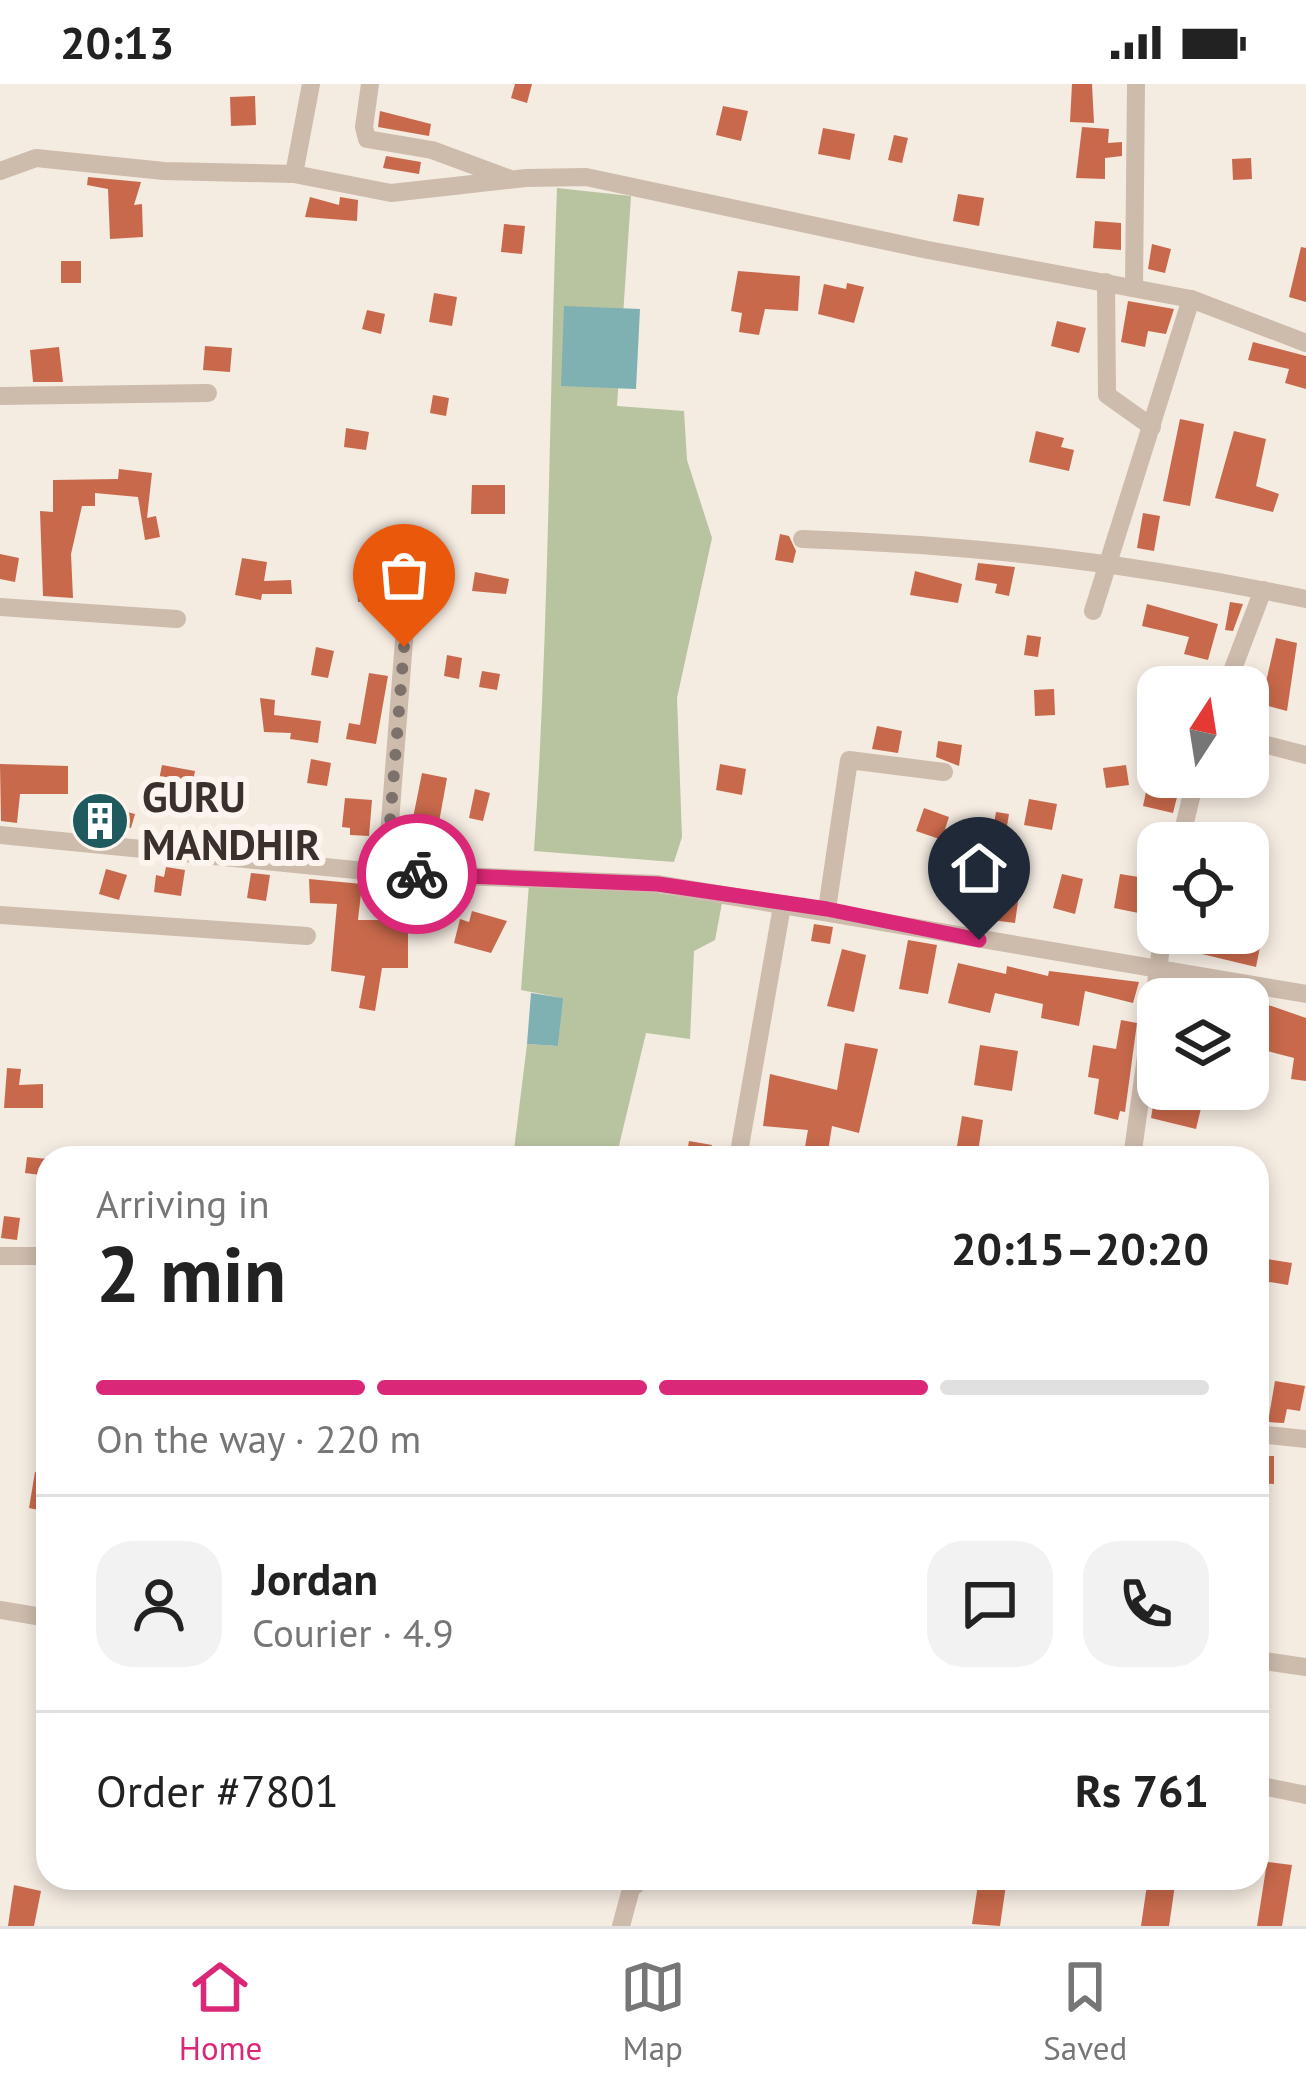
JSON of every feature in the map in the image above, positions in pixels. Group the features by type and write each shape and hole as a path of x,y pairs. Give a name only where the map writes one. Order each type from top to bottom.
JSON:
{"street":[{"path":"294,174 310,84"},
{"path":"370,84 364,127 368,139 432,151 512,179"},
{"path":"1134,288 1136,84"},
{"path":"0,171 36,158 164,171 294,174 391,193 512,179 586,177 928,250 1191,298 1306,343"},
{"path":"1106,282 1107,395 1152,427"},
{"path":"1094,610 1191,298"},
{"path":"0,396 208,393"},
{"path":"802,539 1005,548 1111,560 1306,599"},
{"path":"1234,666 1263,590"},
{"path":"386,873 407,602"},
{"path":"0,608 176,619"},
{"path":"1269,745 1306,754"},
{"path":"827,909 849,760 944,772"},
{"path":"0,835 386,873 658,884 782,906 827,909 1015,949 1306,994"},
{"path":"740,1146 782,906"},
{"path":"0,915 308,936"},
{"path":"1134,1146 1159,954"},
{"path":"0,1256 36,1256"},
{"path":"1269,1435 1306,1439"},
{"path":"0,1610 36,1616"},
{"path":"1269,1662 1306,1667"},
{"path":"1269,1787 1306,1795"},
{"path":"621,1926 631,1890"}],"green space":[{"path":"557,188 631,196 617,406 684,411 687,460 712,538 677,698 682,837 674,862 534,851"},
{"path":"529,884 638,890 722,903 715,940 694,951 690,1039 646,1033 619,1146 514,1146 527,1044 558,1046 562,998 521,990"}],"water":[{"path":"564,306 640,309 636,389 561,386"},
{"path":"531,993 563,998 558,1046 527,1044"}],"building":[{"path":"515,84 532,84 527,103 511,98"},
{"path":"1072,84 1092,84 1094,123 1070,122"},
{"path":"255,96 256,125 231,126 230,97"},
{"path":"723,106 748,111 741,141 716,135"},
{"path":"380,111 431,124 429,136 378,127"},
{"path":"1082,127 1109,129 1108,143 1122,142 1122,156 1105,158 1105,179 1076,178"},
{"path":"823,128 855,134 850,160 818,154"},
{"path":"894,135 908,138 902,163 888,160"},
{"path":"386,156 421,162 419,174 383,168"},
{"path":"1251,158 1252,179 1233,180 1232,159"},
{"path":"88,177 141,182 134,205 142,204 143,237 110,239 108,189 87,185"},
{"path":"958,194 984,198 979,226 953,221"},
{"path":"310,197 339,205 340,197 358,200 357,221 305,217"},
{"path":"1095,221 1121,223 1121,250 1093,248"},
{"path":"504,224 525,226 522,254 501,252"},
{"path":"1152,244 1171,249 1165,273 1148,269"},
{"path":"1301,247 1306,248 1306,302 1289,297"},
{"path":"61,261 81,261 81,283 61,283"},
{"path":"738,271 800,276 798,311 765,309 759,335 739,332 742,313 731,311"},
{"path":"847,283 864,287 854,323 818,314 824,284 846,289"},
{"path":"434,293 457,297 452,326 429,322"},
{"path":"1128,301 1174,309 1166,334 1148,331 1145,347 1121,342"},
{"path":"367,310 385,314 381,334 362,329"},
{"path":"1057,321 1086,328 1079,353 1051,346"},
{"path":"1253,342 1306,356 1306,389 1285,383 1289,369 1248,360"},
{"path":"205,346 232,348 230,372 203,370"},
{"path":"59,347 63,382 33,382 30,350"},
{"path":"433,395 449,398 446,416 430,413"},
{"path":"1180,419 1204,424 1190,506 1163,501"},
{"path":"346,428 369,432 366,450 344,447"},
{"path":"1036,431 1064,438 1061,447 1074,450 1069,471 1029,462"},
{"path":"1234,431 1266,439 1256,486 1279,494 1273,512 1215,498"},
{"path":"119,469 152,473 147,518 156,516 160,537 145,540 138,497 95,493 95,506 82,506 71,554 73,598 43,596 40,511 53,512 53,480 118,479"},
{"path":"472,485 505,485 505,514 471,514"},
{"path":"1143,513 1160,516 1154,551 1137,548"},
{"path":"780,534 789,536 796,551 793,563 775,560"},
{"path":"0,554 19,558 15,582 0,579"},
{"path":"242,558 267,562 264,581 291,580 292,594 262,594 261,600 235,595"},
{"path":"978,563 1015,567 1009,596 995,593 997,584 975,580"},
{"path":"915,571 962,584 958,603 910,595"},
{"path":"475,572 509,579 506,594 472,591"},
{"path":"389,577 391,600 358,602 356,580"},
{"path":"1230,602 1243,604 1233,631 1225,630"},
{"path":"1147,604 1218,624 1208,660 1184,654 1189,637 1142,626"},
{"path":"1027,635 1041,637 1038,657 1024,655"},
{"path":"1276,638 1297,643 1287,711 1269,706 1269,669"},
{"path":"316,647 334,651 328,678 311,675"},
{"path":"447,655 462,658 459,679 444,676"},
{"path":"482,671 500,674 497,690 479,687"},
{"path":"369,673 388,676 376,744 346,739 349,723 360,725"},
{"path":"1054,689 1055,715 1035,716 1034,690"},
{"path":"260,698 275,700 274,715 321,721 318,743 290,739 291,733 264,732"},
{"path":"877,726 902,731 898,753 872,749"},
{"path":"938,741 962,745 959,766 936,757"},
{"path":"311,759 331,763 327,786 307,783"},
{"path":"0,764 68,766 68,794 20,794 17,823 1,821"},
{"path":"720,764 746,769 742,795 716,790"},
{"path":"162,765 195,771 189,801 156,795"},
{"path":"1126,765 1129,785 1106,788 1103,768"},
{"path":"422,773 447,778 439,822 413,818"},
{"path":"475,789 490,793 483,821 469,818"},
{"path":"345,798 372,800 369,836 350,835 350,828 342,827"},
{"path":"1145,798 1177,798 1173,813 1143,806"},
{"path":"1029,799 1057,804 1052,830 1024,825"},
{"path":"924,808 949,817 945,829 988,837 983,864 948,858 951,843 916,831"},
{"name":"GURU MANDHIR","path":"115,809 135,814 131,828 113,823 112,831 87,830 88,817 77,814"},
{"path":"996,812 1009,814 1005,838 992,836"},
{"path":"166,867 185,870 181,896 154,892 156,875 164,877"},
{"path":"106,869 127,875 119,900 99,894"},
{"path":"251,873 270,875 266,901 247,898"},
{"path":"1062,874 1083,879 1075,914 1053,908"},
{"path":"1120,874 1137,877 1137,913 1114,908"},
{"path":"309,879 362,884 358,920 408,920 408,968 382,968 375,1011 359,1008 365,976 331,971 337,904 310,903"},
{"path":"997,883 1020,887 1015,923 969,917 975,896 994,901"},
{"path":"472,911 507,921 491,953 454,943 460,919 469,922"},
{"path":"814,924 833,927 830,944 811,941"},
{"path":"908,940 937,945 928,994 899,989"},
{"path":"842,949 866,955 854,1012 827,1006"},
{"path":"1202,954 1259,954 1256,967"},
{"path":"958,963 1006,974 1007,966 1048,976 1049,971 1137,982 1133,1003 1085,991 1079,1026 1041,1018 1043,1004 995,993 990,1013 948,1003"},
{"path":"1269,1005 1306,1018 1306,1081 1291,1079 1294,1058 1269,1051"},
{"path":"1121,1020 1137,1023 1125,1112 1120,1111 1118,1120 1094,1114 1099,1079 1088,1077 1093,1045 1116,1049"},
{"path":"845,1043 878,1049 859,1133 832,1126 829,1146 805,1146 808,1130 763,1126 770,1074 837,1090"},
{"path":"980,1045 1018,1051 1012,1091 974,1085"},
{"path":"7,1068 21,1069 19,1085 43,1084 43,1108 4,1108"},
{"path":"1152,1110 1201,1110 1196,1129 1151,1118"},
{"path":"962,1116 983,1120 979,1146 957,1146"},
{"path":"27,1157 36,1158 36,1174 25,1173"},
{"path":"4,1216 20,1218 17,1240 1,1238"},
{"path":"1269,1259 1292,1263 1288,1285 1269,1282"},
{"path":"1275,1381 1305,1386 1300,1411 1287,1409 1284,1423 1269,1422"},
{"path":"1269,1456 1274,1456 1274,1484 1269,1484"},
{"path":"35,1472 36,1472 36,1509 29,1508"},
{"path":"1269,1862 1292,1865 1282,1926 1257,1926 1263,1890 1269,1890"},
{"path":"14,1885 41,1891 34,1926 8,1926"},
{"path":"977,1890 1005,1890 1000,1926 972,1924"},
{"path":"1146,1890 1174,1890 1169,1926 1141,1926"}],"way so far":[{"path":"404,647 386,873 417,874"}],"place":[{"name":"GURU MANDHIR","path":"100,821"}],"route":[{"path":"417,874 658,884 782,906 827,909 979,940"}]}
